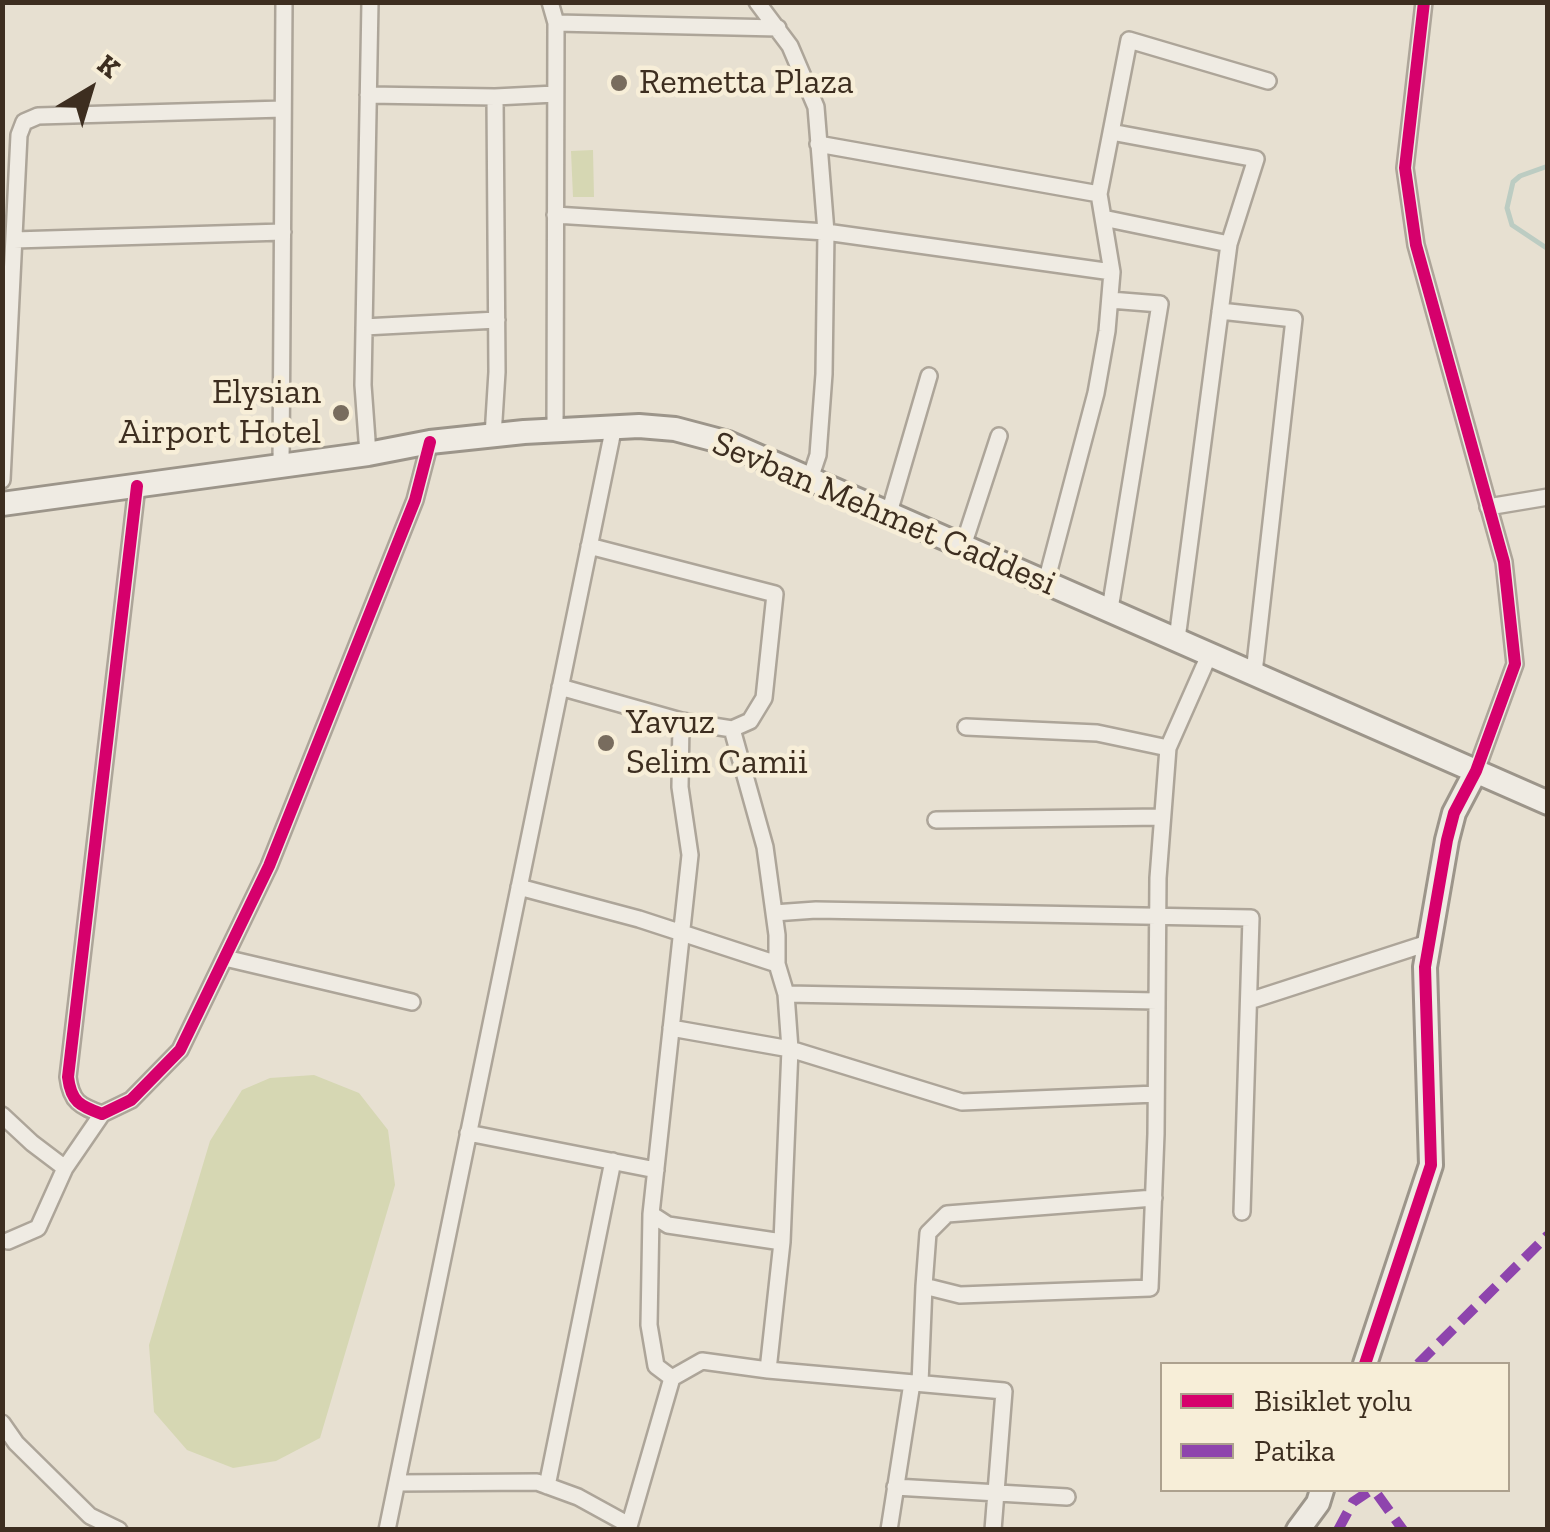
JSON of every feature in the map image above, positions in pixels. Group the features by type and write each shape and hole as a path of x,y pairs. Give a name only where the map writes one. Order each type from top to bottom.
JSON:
{"main road":[{"name":"Sevban Mehmet Caddesi","path":"2,504 430,442 614,426 675,429 728,443 1548,802"},
{"path":"1367,1362 1431,1164 1425,967 1454,813 1476,771"},
{"path":"1298,1530 1320,1496"}],"street":[{"path":"282,466 284,2"},
{"path":"368,454 362,385 370,2"},
{"path":"550,2 556,23 555,432"},
{"path":"758,2 778,28 816,107 826,232 824,374 818,456 810,479"},
{"path":"1424,2 1405,168 1416,246 1504,562 1515,664 1476,771"},
{"path":"556,23 778,28"},
{"path":"1046,582 1096,393 1112,272 1099,194 1129,40 1268,80"},
{"path":"368,95 496,98 555,94"},
{"path":"494,436 496,98"},
{"path":"2,480 6,324 20,130 28,119 283,109"},
{"path":"1111,132 1256,160 1230,244 1176,639"},
{"path":"818,144 1099,194"},
{"path":"554,214 826,232 1112,272"},
{"path":"1104,218 1230,244"},
{"path":"14,240 283,232"},
{"path":"1110,300 1160,304 1110,610"},
{"path":"1220,311 1294,319 1254,673"},
{"path":"364,327 497,320"},
{"path":"888,514 929,376"},
{"path":"387,1530 614,426"},
{"path":"963,546 999,436"},
{"path":"8,1242 38,1228 65,1168 102,1114 131,1100 180,1050 269,866 415,500 430,442"},
{"path":"102,1114 78,1105 70,1095 68,1077 137,486"},
{"path":"1488,507 1548,498"},
{"path":"560,687 681,722 732,729 750,721 764,698 775,594 589,546"},
{"path":"924,1286 960,1295 1150,1288 1157,917 1168,748 1210,653"},
{"path":"672,1378 656,1366 649,1325 651,1214 690,855 680,787 681,722"},
{"path":"966,727 1097,733 1168,748"},
{"path":"732,729 765,847 790,1049 782,1242 768,1370"},
{"path":"936,820 1162,816"},
{"path":"519,888 639,919 777,964"},
{"path":"774,913 816,910 1252,918 1242,1212"},
{"path":"1249,1001 1428,943"},
{"path":"225,958 412,1002"},
{"path":"786,994 1157,1001"},
{"path":"671,1028 790,1049 962,1102 1156,1094"},
{"path":"2,1115 65,1168"},
{"path":"468,1133 656,1170"},
{"path":"547,1486 613,1162"},
{"path":"888,1530 916,1383 928,1232 947,1214 1154,1198"},
{"path":"651,1214 668,1225 782,1242"},
{"path":"397,1483 537,1482 578,1497 628,1527 672,1378 702,1361 1004,1391 993,1530"},
{"path":"2,1423 16,1443 90,1516 118,1530"},
{"path":"895,1487 1066,1497"},
{"path":"1318,1530 1320,1496"}],"green space":[{"path":"593,150 594,197 573,197 571,151"},
{"path":"314,1075 359,1093 388,1130 395,1185 320,1438 276,1461 233,1468 187,1450 154,1412 149,1345 210,1141 242,1090 270,1078"}],"waterway":[{"path":"1548,166 1513,182 1507,208 1512,225 1548,249"}],"marked path":[{"path":"1420,1362 1548,1235"},
{"path":"1338,1530 1353,1502 1368,1492 1377,1494 1403,1530"}],"cycle path":[{"path":"1366,1362 1431,1165 1425,967 1447,840 1454,813 1476,771 1515,664 1504,562 1416,245 1405,168 1424,2"},
{"path":"137,486 68,1077 78,1102 102,1114 131,1100 180,1050 269,866 415,500 430,442"}],"place":[{"name":"Remetta Plaza","path":"619,83"},
{"name":"Elysian Airport Hotel","path":"341,413"},
{"name":"Yavuz Selim Camii","path":"606,743"}]}
